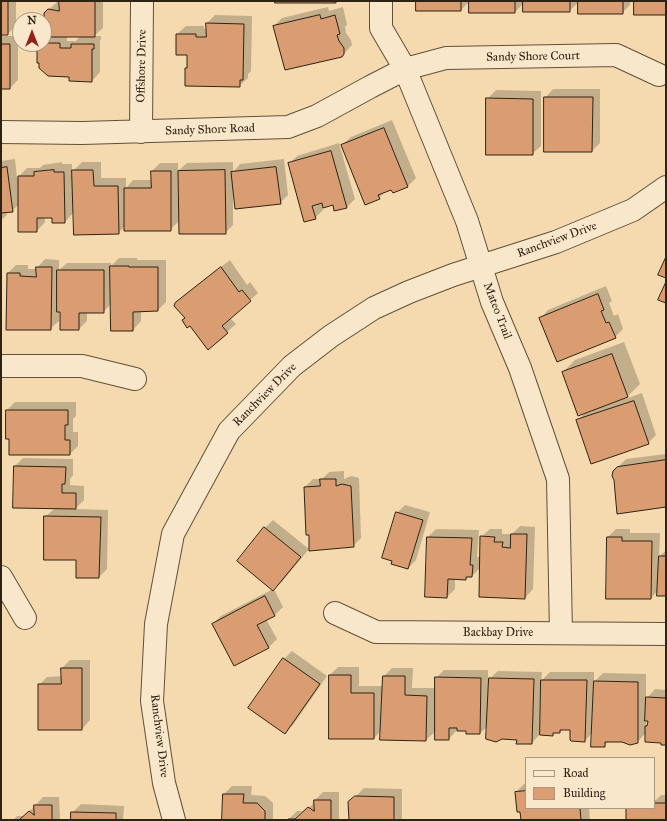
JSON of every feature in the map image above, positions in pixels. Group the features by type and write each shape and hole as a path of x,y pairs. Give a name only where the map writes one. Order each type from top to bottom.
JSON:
{"street":[{"name":"Offshore Drive","path":"141,132 142,1"},
{"name":"Mateo Trail","path":"381,1 381,28 405,69 467,221 492,302 520,368 558,479 561,633"},
{"name":"Sandy Shore Court","path":"405,69 446,58 616,55 658,75"},
{"name":"Sandy Shore Road","path":"1,132 141,132 288,127 317,116 405,69"},
{"name":"Ranchview Drive","path":"174,820 164,783 152,701 156,624 173,534 229,431 292,366 331,336 374,308 409,292 453,276 556,242 633,210 666,187"},
{"path":"1,366 82,366 135,378"},
{"path":"1,577 25,618"},
{"name":"Backbay Drive","path":"335,613 376,632 666,634"}],"building":[{"path":"1,1 8,1 8,35 1,35"},
{"path":"59,1 95,1 95,37 52,37 52,12 45,12 48,9 59,11"},
{"path":"275,1 336,1 336,3 275,3"},
{"path":"416,1 461,1 461,11 416,11"},
{"path":"469,1 515,1 515,13 469,13"},
{"path":"523,1 570,1 570,12 523,12"},
{"path":"578,1 623,1 623,14 578,14"},
{"path":"634,1 666,1 666,15 634,15"},
{"path":"320,15 321,19 335,15 340,34 337,35 344,48 344,54 342,57 285,70 273,26"},
{"path":"206,23 244,24 243,80 240,80 240,87 185,86 187,55 176,55 176,34 196,34 196,37 206,37"},
{"path":"52,43 60,43 60,48 71,48 71,44 94,44 94,49 92,49 92,82 69,81 69,77 48,76 39,68 39,63 37,63 37,52 52,52"},
{"path":"1,44 10,44 10,89 1,89"},
{"path":"544,97 593,97 592,152 544,152"},
{"path":"486,98 533,99 533,155 486,155"},
{"path":"384,128 408,187 393,193 391,190 378,195 380,199 365,205 341,145"},
{"path":"331,151 347,208 334,211 333,205 323,208 322,203 312,206 316,219 304,222 288,163"},
{"path":"7,167 13,212 1,213 1,168"},
{"path":"276,167 281,204 235,209 231,172"},
{"path":"54,170 54,172 64,172 65,223 52,223 52,218 37,218 37,232 18,232 18,176 34,176 34,172"},
{"path":"72,170 93,170 94,186 118,186 119,234 74,235"},
{"path":"225,170 226,234 179,234 178,171"},
{"path":"151,171 171,171 171,231 124,231 124,188 151,188"},
{"path":"666,257 666,278 658,275"},
{"path":"110,266 158,267 158,311 133,312 133,331 111,331"},
{"path":"36,267 52,267 51,330 6,330 7,273 20,273 20,276 36,277"},
{"path":"221,267 239,292 242,290 251,301 222,326 228,333 208,350 190,326 187,328 182,320 185,318 174,306 175,303"},
{"path":"57,270 104,270 104,313 79,313 79,330 60,330 60,312 57,312"},
{"path":"666,282 666,303 658,300"},
{"path":"598,294 604,310 601,311 606,323 609,322 616,338 557,362 539,318"},
{"path":"612,354 628,397 578,416 562,372"},
{"path":"634,401 649,444 591,464 576,420"},
{"path":"6,410 68,410 68,425 65,425 65,440 70,440 70,455 9,455 9,439 6,439"},
{"path":"666,460 666,507 617,514 614,480 612,476 613,471 617,467"},
{"path":"14,466 66,467 65,484 62,484 62,493 76,493 76,509 13,508"},
{"path":"320,479 336,479 336,486 342,484 351,486 354,547 309,551 309,535 306,535 304,487 320,486"},
{"path":"396,512 423,520 408,569 391,564 392,561 382,558"},
{"path":"44,516 101,517 99,578 76,578 76,560 44,560"},
{"path":"264,527 301,557 273,591 237,561"},
{"path":"511,534 527,534 525,599 479,597 480,536 495,537 494,542 503,542 502,547 510,548"},
{"path":"427,537 472,538 470,565 473,565 472,577 466,577 466,580 448,579 447,598 425,597"},
{"path":"607,537 622,537 622,541 652,541 651,599 606,599"},
{"path":"659,556 666,556 666,596 657,596"},
{"path":"265,596 275,616 257,625 269,648 234,666 212,624"},
{"path":"283,658 320,684 285,734 248,708"},
{"path":"61,668 82,668 82,730 38,730 38,684 61,684"},
{"path":"329,675 351,675 351,693 374,693 374,739 329,739"},
{"path":"383,676 405,676 405,695 427,696 426,741 380,740"},
{"path":"435,677 481,678 480,734 466,734 466,731 457,731 457,728 449,728 449,740 435,740"},
{"path":"489,678 534,679 532,744 516,744 517,740 502,739 496,742 486,739"},
{"path":"541,680 587,680 585,742 571,741 570,730 560,730 560,733 553,733 553,736 540,735"},
{"path":"594,681 638,682 638,743 630,745 622,742 605,742 605,747 591,747"},
{"path":"646,697 666,698 666,745 661,745 661,743 645,742 645,726 647,726 648,721 645,721"},
{"path":"525,791 525,809 580,809 581,820 521,820 520,812 517,812 515,792"},
{"path":"223,794 244,794 243,803 257,803 265,811 265,820 222,820"},
{"path":"355,796 394,797 394,820 349,820 348,802"},
{"path":"314,800 331,800 331,820 287,820 295,819 308,807 314,811"},
{"path":"655,803 666,803 666,820 626,820 626,809 655,809"},
{"path":"34,805 52,805 52,820 19,820 29,811 34,815"},
{"path":"71,812 116,813 116,820 71,820"}]}
